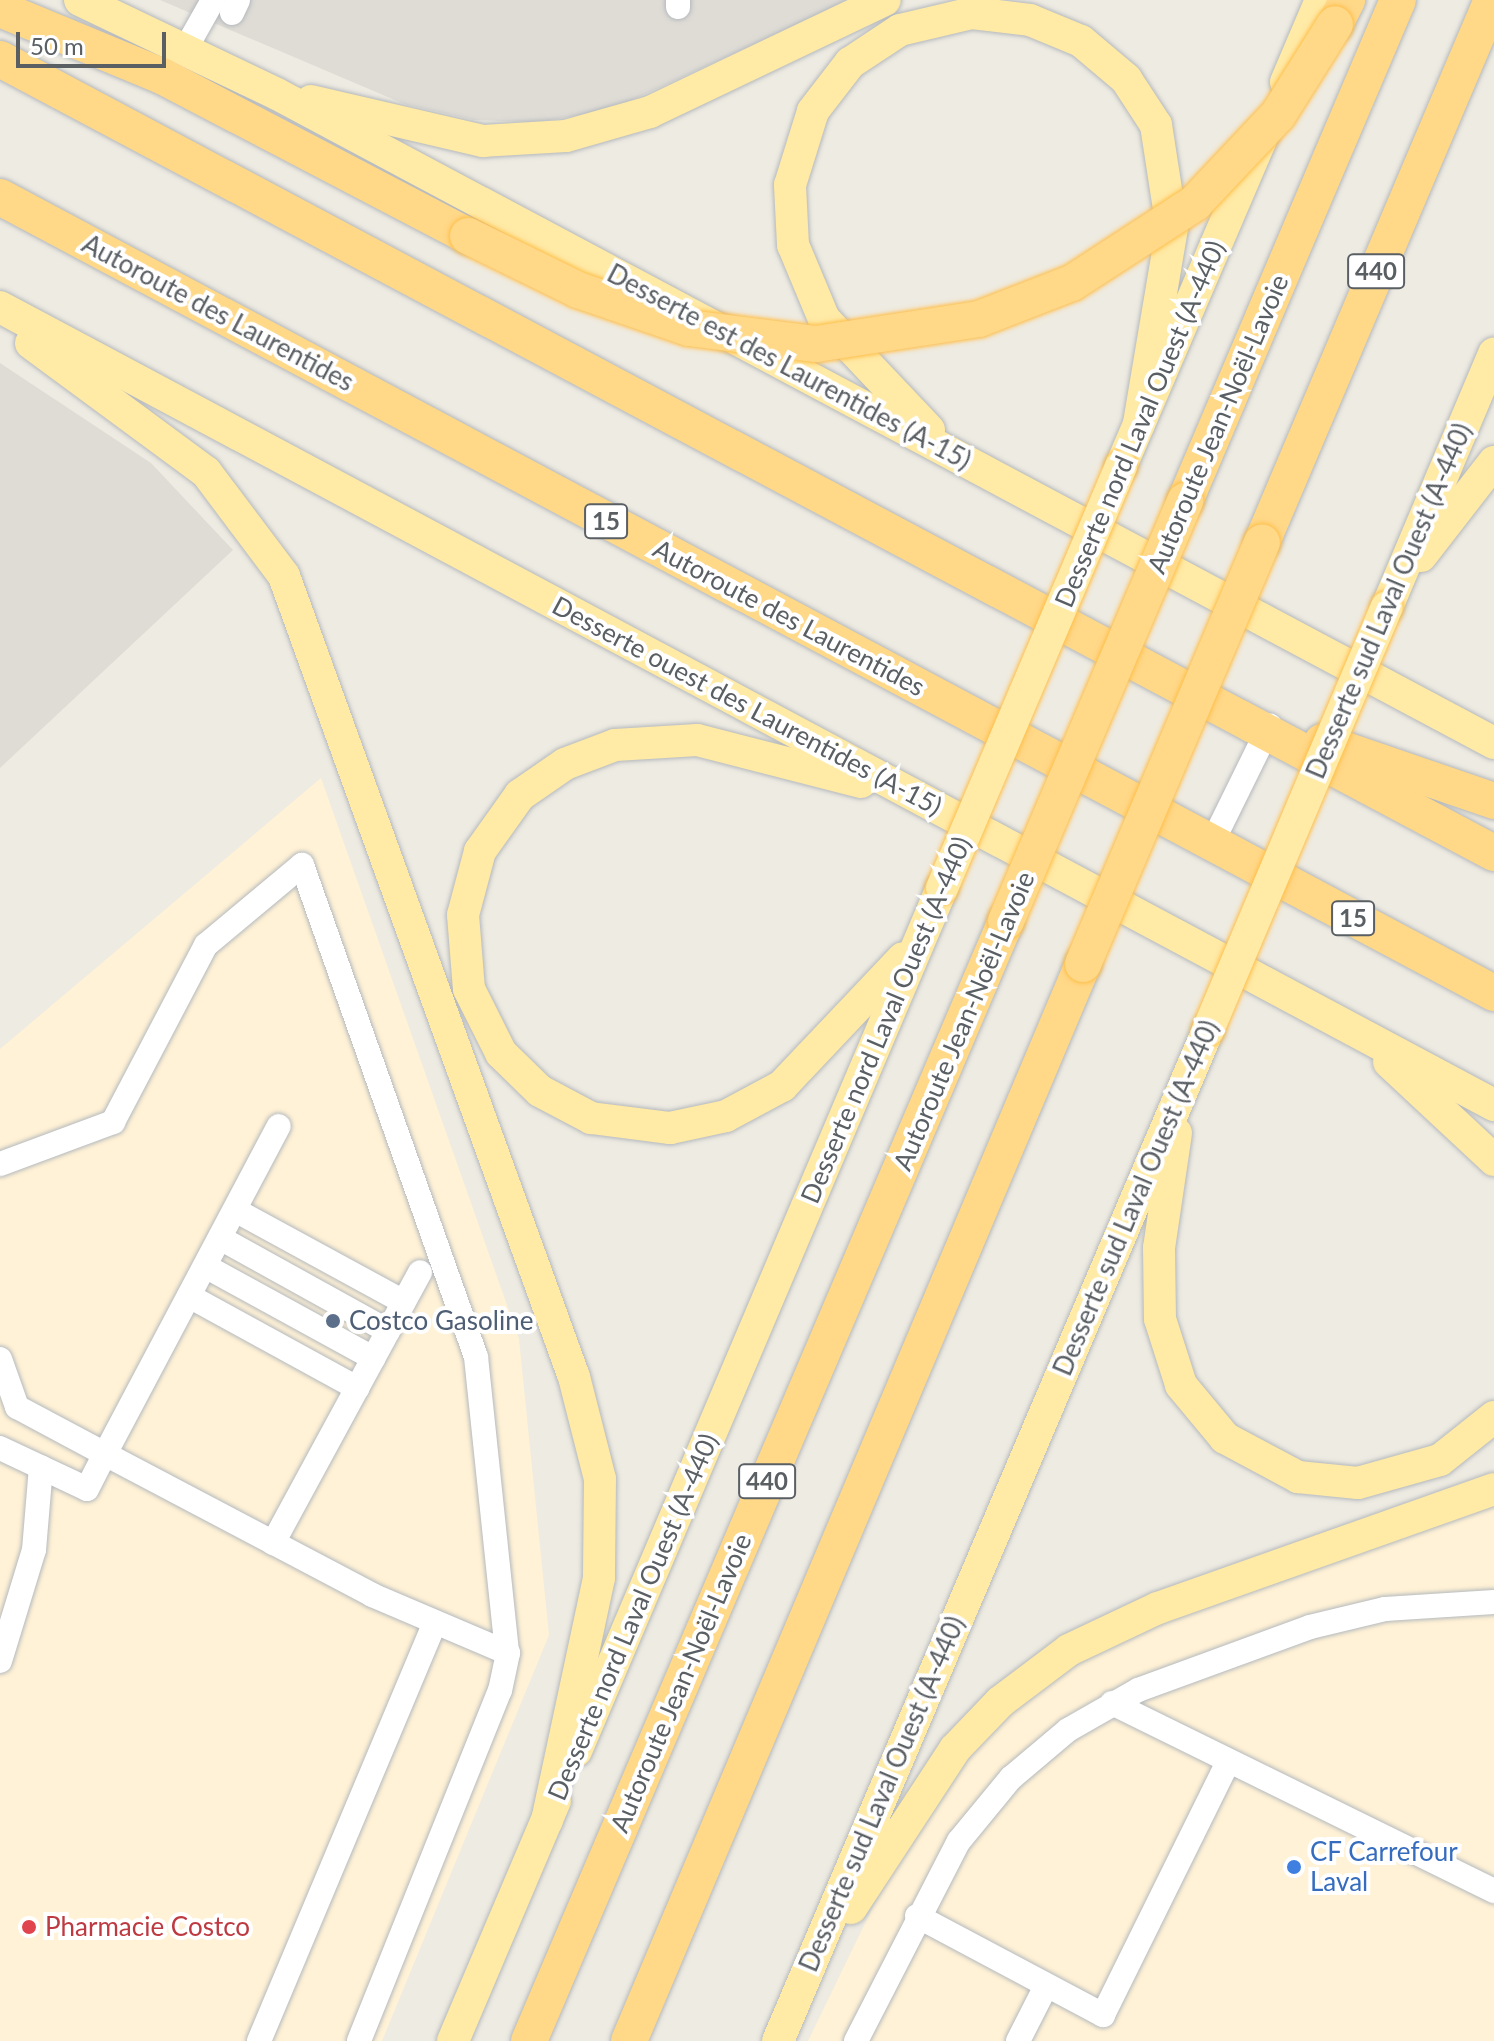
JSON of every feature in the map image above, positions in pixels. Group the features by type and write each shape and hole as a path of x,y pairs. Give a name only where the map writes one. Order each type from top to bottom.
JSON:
{"highway":[{"name":"Autoroute Jean-Noël-Lavoie","path":"529,2041 1398,0"},
{"name":"440","path":"629,2041 1492,0"},
{"path":"0,9 162,76 578,290 702,330 816,344 979,319 1072,283 1195,203 1278,115 1334,8"},
{"path":"0,59 1233,713 1268,728 1494,801"},
{"name":"Autoroute des Laurentides","path":"0,197 1494,993"},
{"path":"1268,728 1494,853"}],"main road":[{"name":"Desserte est des Laurentides (A-15)","path":"80,0 277,94 1494,743"},
{"path":"277,94 463,138 566,136 650,112 885,0"},
{"name":"Desserte nord Laval Ouest (A-440)","path":"453,2041 1139,424 1334,8"},
{"path":"957,457 833,333 803,277 788,209 799,142 829,86 887,37 944,16 1000,14 1069,35 1126,79 1156,125 1172,228 1139,424"},
{"name":"Desserte ouest des Laurentides (A-15)","path":"0,307 1494,1105"},
{"path":"0,321 174,443 222,488 284,576 320,658 595,1452 599,1578 547,1820"},
{"name":"Desserte sud Laval Ouest (A-440)","path":"778,2041 1494,354"},
{"path":"1390,600 1494,462"},
{"path":"1420,702 1494,721"},
{"path":"918,798 718,742 656,740 598,750 536,782 490,833 466,893 462,950 482,1022 524,1078 591,1118 660,1128 726,1116 782,1086 922,937"},
{"path":"1351,1028 1494,1160"},
{"path":"1182,1091 1158,1297 1172,1363 1208,1422 1279,1471 1358,1483 1440,1460 1494,1417"},
{"path":"799,1992 930,1780 976,1725 1044,1667 1147,1612 1494,1489"}],"lane":[{"path":"186,48 228,4"},
{"path":"1212,843 1268,728"},
{"path":"0,1164 113,1122 206,945 302,865 476,1357 507,1653 500,1690 359,2041"},
{"path":"0,1448 87,1489 279,1126"},
{"path":"235,1210 404,1302"},
{"path":"220,1238 388,1331"},
{"path":"205,1266 373,1358"},
{"path":"273,1543 420,1272"},
{"path":"189,1296 357,1388"},
{"path":"0,1359 17,1407 273,1543 435,1622 507,1653"},
{"path":"0,1661 34,1550 41,1467"},
{"path":"856,2041 917,1916 959,1841 996,1794 1051,1743 1112,1703 1334,1620 1494,1602"},
{"path":"259,2041 435,1622"},
{"path":"1112,1703 1494,1891"},
{"path":"917,1916 1103,2015 1228,1762"},
{"path":"1018,2041 1046,1986"}],"shaded area":[{"path":"160,0 850,0 610,110 537,122 474,120 404,104"},
{"path":"0,363 151,463 233,550 0,768"},
{"path":"321,778 519,1339 549,1635 382,2041 0,2041 0,1049"},
{"path":"1494,1500 1494,2041 808,2041 889,1874 991,1723 1104,1641"}],"place":[{"name":"Costco Gasoline","path":"333,1321"},
{"name":"CF Carrefour Laval","path":"1294,1867"},
{"name":"Pharmacie Costco","path":"29,1927"}]}
